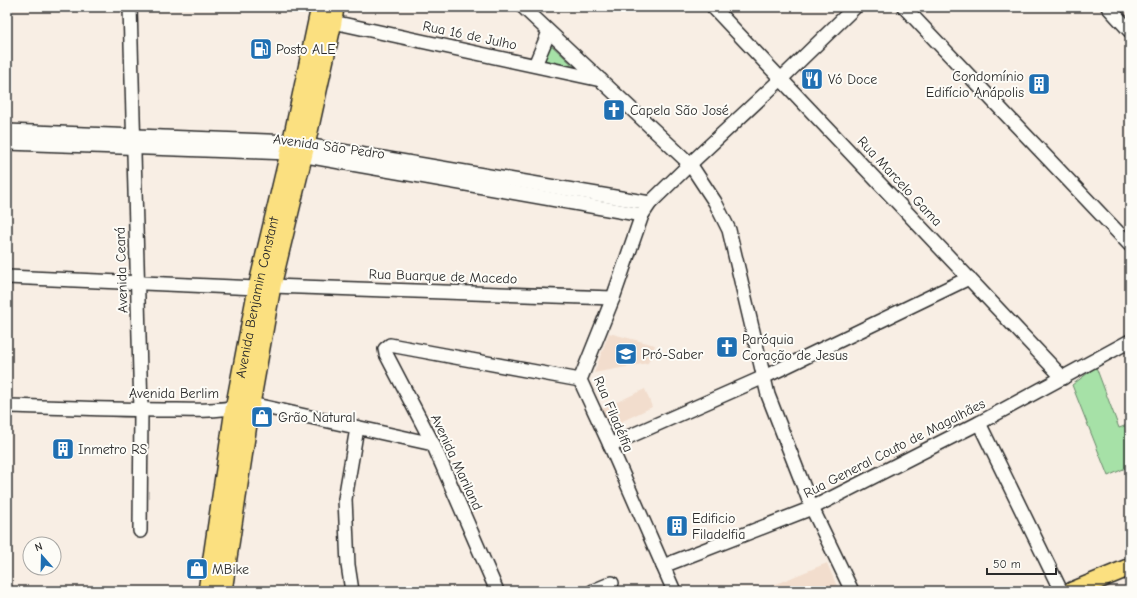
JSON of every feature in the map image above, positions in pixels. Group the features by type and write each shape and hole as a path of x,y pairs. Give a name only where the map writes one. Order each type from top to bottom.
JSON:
{"main road":[{"name":"Avenida Benjamin Constant","path":"297,149 320,7"},
{"name":"Avenida Benjamin Constant","path":"207,591 234,409 297,149 334,15"},
{"name":"Avenida Benjamin Constant","path":"223,591 251,404 264,287"},
{"path":"1072,591 1130,567"}],"street":[{"name":"Avenida Ceará","path":"130,7 141,410 140,531"},
{"path":"523,7 690,164 715,202 729,230 768,395 812,508 852,591"},
{"name":"Rua Marcelo Gama","path":"713,7 1063,378"},
{"name":"Rua Filadélfia","path":"674,591 580,380 613,298 642,215 650,202 855,7"},
{"path":"904,7 1130,245"},
{"path":"1108,7 1130,31"},
{"name":"Rua 16 de Julho","path":"334,15 601,80"},
{"path":"535,65 549,32"},
{"name":"Avenida São Pedro","path":"7,131 133,142 297,149 491,182 542,184 650,202"},
{"name":"Avenida São Pedro","path":"7,143 133,142"},
{"name":"Avenida São Pedro","path":"491,182 538,197 642,215"},
{"path":"538,197 542,184"},
{"path":"584,205 587,192"},
{"name":"Rua Buarque de Macedo","path":"7,277 613,298"},
{"path":"610,445 764,377 969,278"},
{"name":"Rua General Couto de Magalhães","path":"663,566 812,508 979,423 1130,341"},
{"name":"Avenida Mariland","path":"497,591 433,444 386,354 385,349 390,345 580,380"},
{"name":"Avenida Berlim","path":"7,406 141,410 210,410 234,409 251,404 433,444"},
{"path":"979,423 1061,591"},
{"path":"352,591 348,565 345,499 357,428"},
{"path":"593,591 612,583"}],"shaded area":[{"name":"Pró-Saber","path":"609,333 655,345 648,363 594,373"},
{"path":"645,389 652,407 608,428 600,410"},
{"path":"827,563 839,591 759,591"}],"green space":[{"path":"549,43 580,72 540,63"},
{"path":"1096,367 1119,428 1130,424 1130,466 1108,476 1072,385"}],"place":[{"name":"Posto ALE","path":"261,49"},
{"name":"Vó Doce","path":"812,79"},
{"name":"Condomínio Edifício Anápolis","path":"1039,84"},
{"name":"Capela São José","path":"614,110"},
{"name":"Paróquia Coração de Jesus","path":"727,347"},
{"name":"Pró-Saber","path":"626,354"},
{"name":"Grão Natural","path":"262,417"},
{"name":"Inmetro RS","path":"63,449"},
{"name":"Edificio Filadelfia","path":"677,526"},
{"name":"MBike","path":"197,569"}]}
